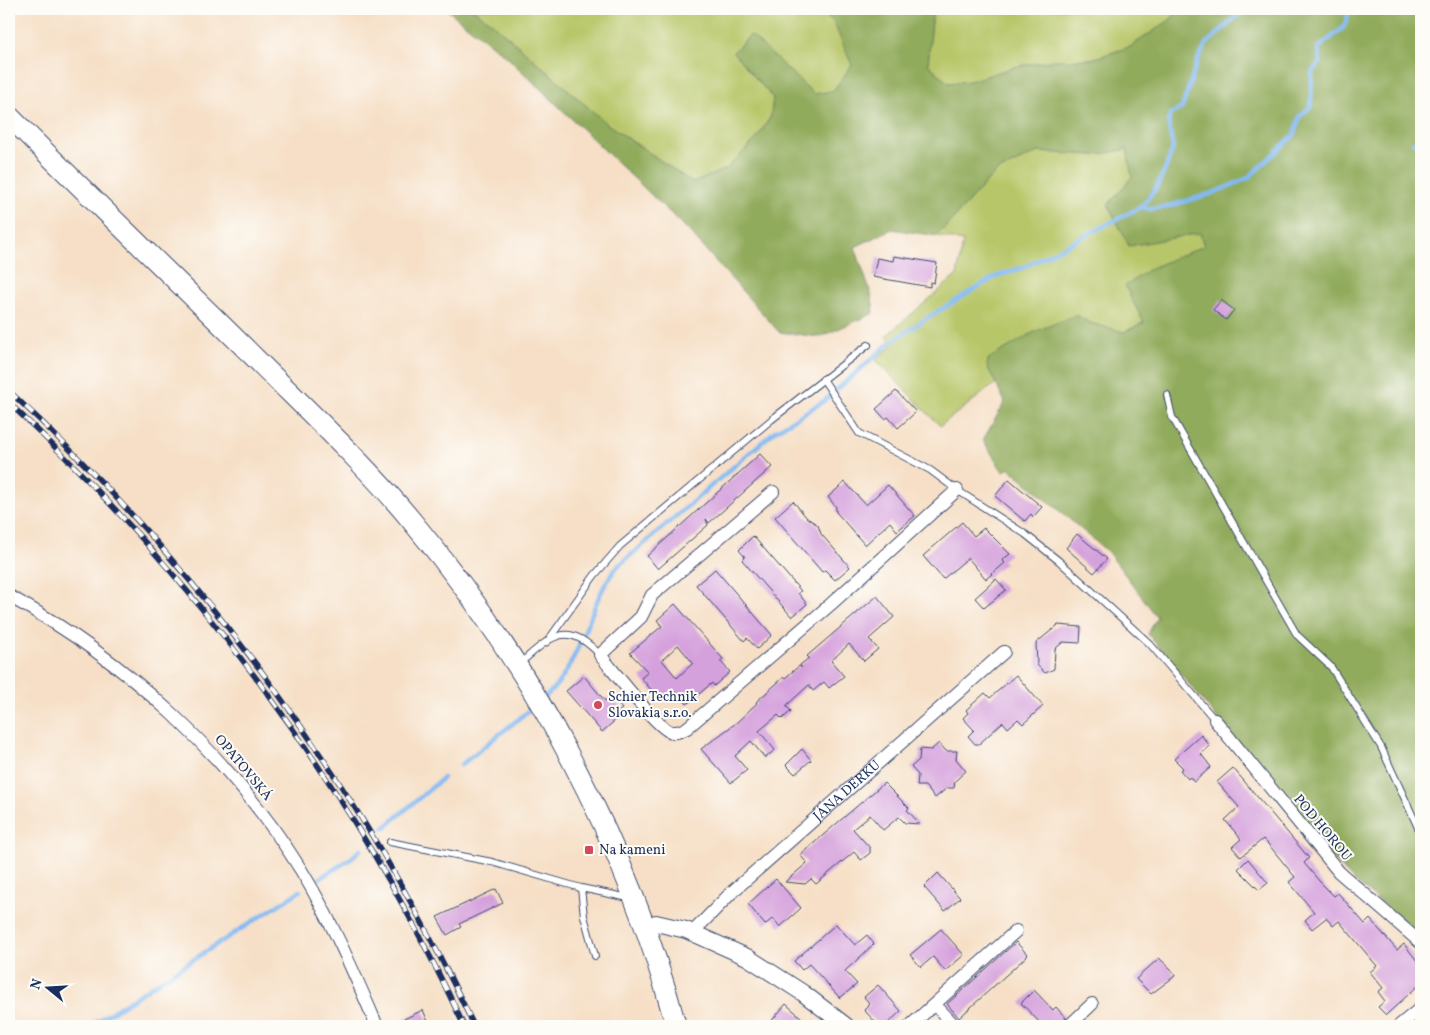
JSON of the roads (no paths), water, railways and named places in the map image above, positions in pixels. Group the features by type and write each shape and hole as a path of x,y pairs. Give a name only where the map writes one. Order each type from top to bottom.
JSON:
{"main road":[{"path":"9,116 367,471 411,519 455,576 518,664 595,806 635,899 676,1026"}],"street":[{"path":"773,492 652,595 641,617 600,655 654,717 670,731 677,732 687,728 831,604 957,490"},
{"path":"822,594 831,604"},
{"name":"OPATOVSKÁ","path":"9,596 104,656 154,697 197,738 249,796 287,849 316,897 341,945 377,1026"},
{"name":"JÁNA DERKU","path":"693,932 732,892 1004,652"},
{"path":"743,663 752,673"},
{"name":"POD HOROU","path":"1215,720 1339,872 1421,943"},
{"path":"645,927 656,922 693,932 761,965 803,992 846,1026"},
{"path":"910,1026 1016,931"},
{"path":"1069,1026 1092,1004"},
{"path":"935,1005 955,1026"},
{"path":"1399,1026 1421,1008"}],"lane":[{"path":"547,642 594,576 620,546 823,379 868,345"},
{"path":"823,379 838,399 847,418 859,433 915,461 1025,534 1150,644 1215,720"},
{"path":"1167,395 1172,417 1240,540 1297,635 1331,667 1381,746 1421,834"},
{"path":"518,664 547,642 561,635 574,634 590,644 600,655"},
{"path":"390,842 492,862 581,888 635,899"},
{"path":"581,888 584,916 595,956"}],"waterway":[{"path":"544,698 567,669 598,599 617,567 775,431 824,401 891,342 927,318 995,277 1024,267 1141,207 1155,190 1165,170 1173,148 1168,121 1171,114 1182,108 1198,59 1207,43 1245,9"},
{"path":"1141,207 1151,209 1166,207 1213,193 1248,178 1294,135 1300,116 1311,106 1312,72 1320,62 1318,48 1344,27 1350,9"},
{"path":"1413,143 1421,141"},
{"path":"461,765 536,705"},
{"path":"384,828 443,778"},
{"path":"320,878 349,860 361,849"},
{"path":"90,1026 300,891"}],"railway":[{"path":"9,391 80,460 148,532 212,608 272,686 329,767 381,851 430,937 474,1026"},
{"path":"9,403 78,471 145,542 208,616 267,693 322,772 374,855 421,939 464,1026"}],"place":[{"name":"Schier Technik Slovakia s.r.o.","path":"598,705"},
{"name":"Na kameni","path":"589,850"}]}
